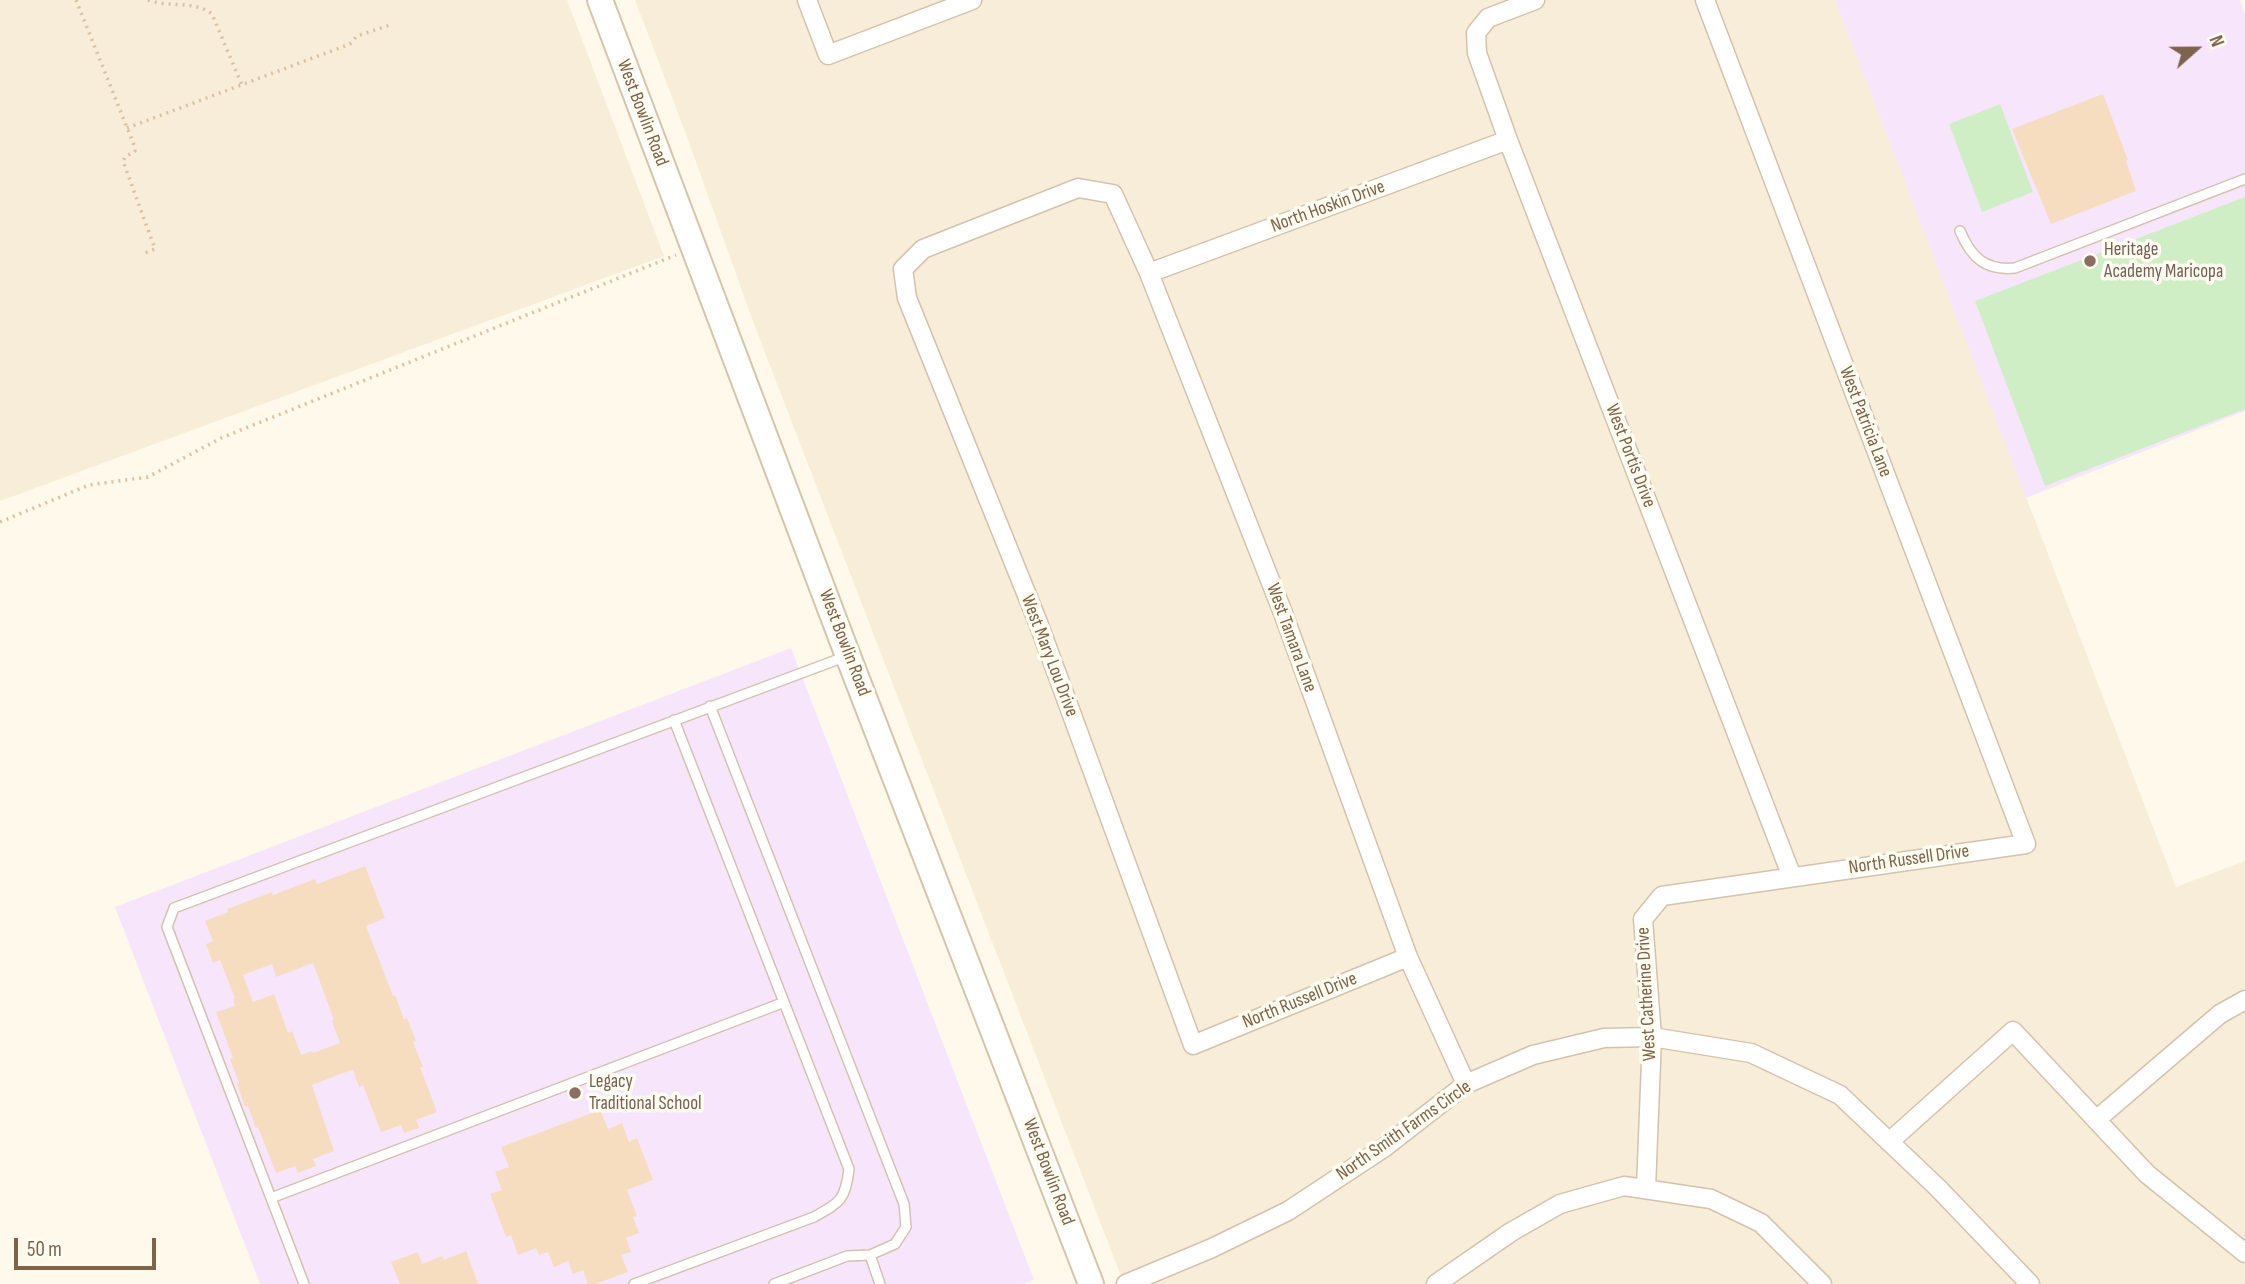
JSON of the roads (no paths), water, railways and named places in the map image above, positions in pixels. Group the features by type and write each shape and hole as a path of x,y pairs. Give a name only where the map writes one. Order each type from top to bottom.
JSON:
{"street":[{"name":"West Bowlin Road","path":"600,0 848,656 1091,1284"},
{"path":"807,0 828,55 972,0"},
{"name":"West Portis Drive","path":"1535,0 1488,18 1476,33 1477,53 1508,140 1792,877"},
{"name":"West Patricia Lane","path":"1705,0 2026,844"},
{"name":"North Hoskin Drive","path":"1149,273 1508,140"},
{"name":"West Mary Lou Drive","path":"1113,194 1078,188 923,249 903,269 907,298 1038,625 1193,1045"},
{"name":"West Tamara Lane","path":"1113,194 1149,273 1283,613 1408,957 1466,1084"},
{"name":"North Russell Drive","path":"1792,877 2026,844"},
{"name":"West Catherine Drive","path":"1646,1188 1652,1037 1643,919 1662,896 1792,877"},
{"name":"North Russell Drive","path":"1193,1045 1408,957"},
{"path":"2096,1120 2220,1014 2245,1000"},
{"path":"1889,1142 2013,1031 2147,1174 2245,1253"},
{"name":"North Smith Farms Circle","path":"1126,1284 1212,1248 1288,1211 1385,1147 1466,1084 1533,1055 1604,1038 1652,1037 1751,1053 1840,1095 1938,1188 2030,1284"},
{"path":"1436,1284 1464,1276 1511,1232 1560,1204 1624,1186 1711,1199 1761,1223 1822,1284"}],"lane":[{"path":"1960,231 1975,257 1987,266 2015,268 2245,179"},
{"path":"304,1284 167,927 174,908 848,656"},
{"path":"710,706 904,1204 906,1227 895,1244 870,1255 847,1256 774,1284"},
{"path":"634,1284 814,1217 835,1205 846,1191 849,1169 782,1003 674,720"},
{"path":"271,1198 782,1003"},
{"path":"870,1255 880,1284"}],"place":[{"name":"Heritage Academy Maricopa","path":"2090,261"},
{"name":"Legacy Traditional School","path":"575,1093"}]}
